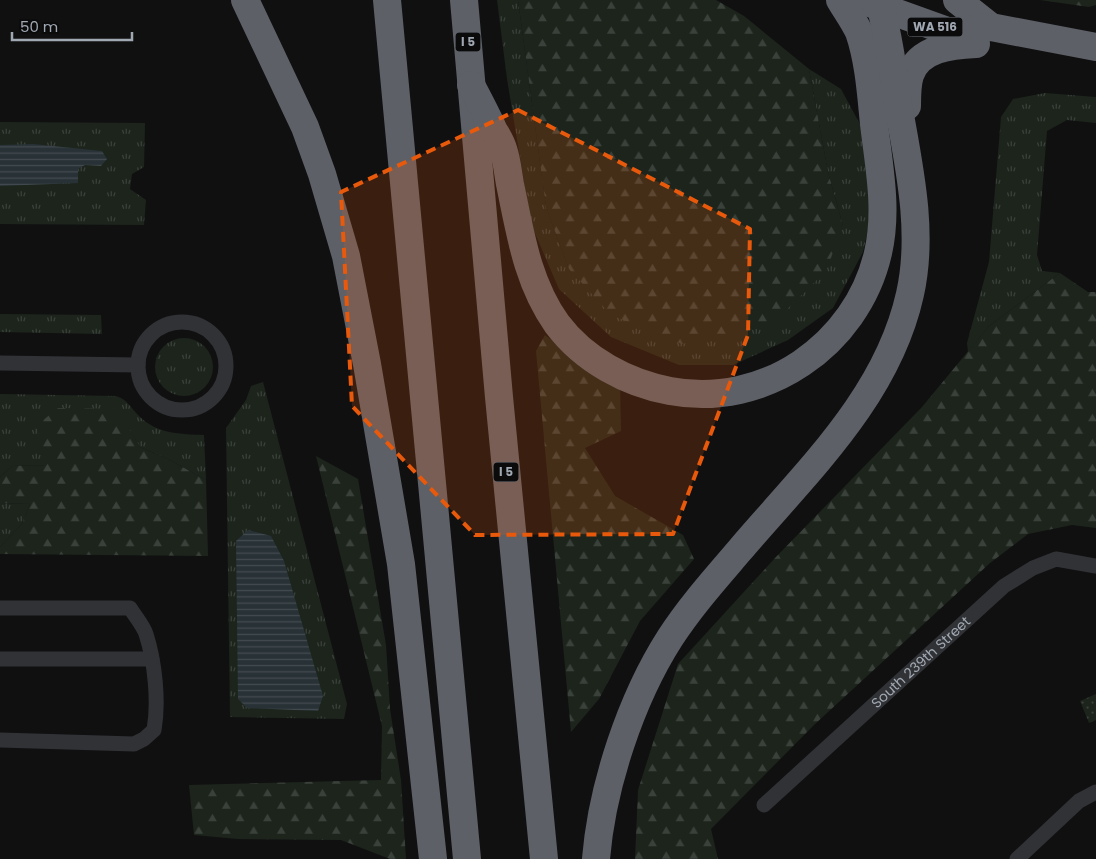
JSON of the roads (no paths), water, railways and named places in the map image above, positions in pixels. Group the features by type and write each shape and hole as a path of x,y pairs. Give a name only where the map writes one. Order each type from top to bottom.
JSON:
{"highway":[{"path":"245,0 304,127 322,174 346,256 368,364 401,564 433,859"},
{"path":"387,0 467,859"},
{"name":"I 5","path":"464,0 497,377 544,859"},
{"path":"472,85 504,150 524,251 532,279 544,304 558,325 576,344 599,363 627,378 656,388 680,393 709,394 734,391 759,385 784,374 809,359 829,342 852,313 868,283 878,254 884,204 868,72 858,31 840,0"},
{"name":"WA 516","path":"956,0 991,27"},
{"path":"596,859 598,837 607,792 619,751 634,709 654,665 671,637 702,595 848,422 881,371 905,317 916,257 915,221 906,145 874,3"},
{"name":"WA 516","path":"874,3 950,32 991,27 1029,35 1088,42"},
{"path":"906,145 910,76 915,65 922,58 938,49 951,46 999,44 1029,35"}],"street":[{"path":"180,321 195,323 209,330 220,341 226,355 227,370 222,385 214,396 203,405 190,410 176,410 162,406 151,398 143,387 138,373 138,365 142,344 152,332 165,324 180,321"},
{"path":"0,363 138,365"},
{"name":"South 239th Street","path":"764,805 1004,586 1033,568 1056,559 1096,566"},
{"path":"0,608 130,608 146,633 152,659 157,713 154,730 144,739 134,744 0,740"},
{"path":"0,659 152,659"},
{"path":"1016,859 1080,801 1096,792"}]}
